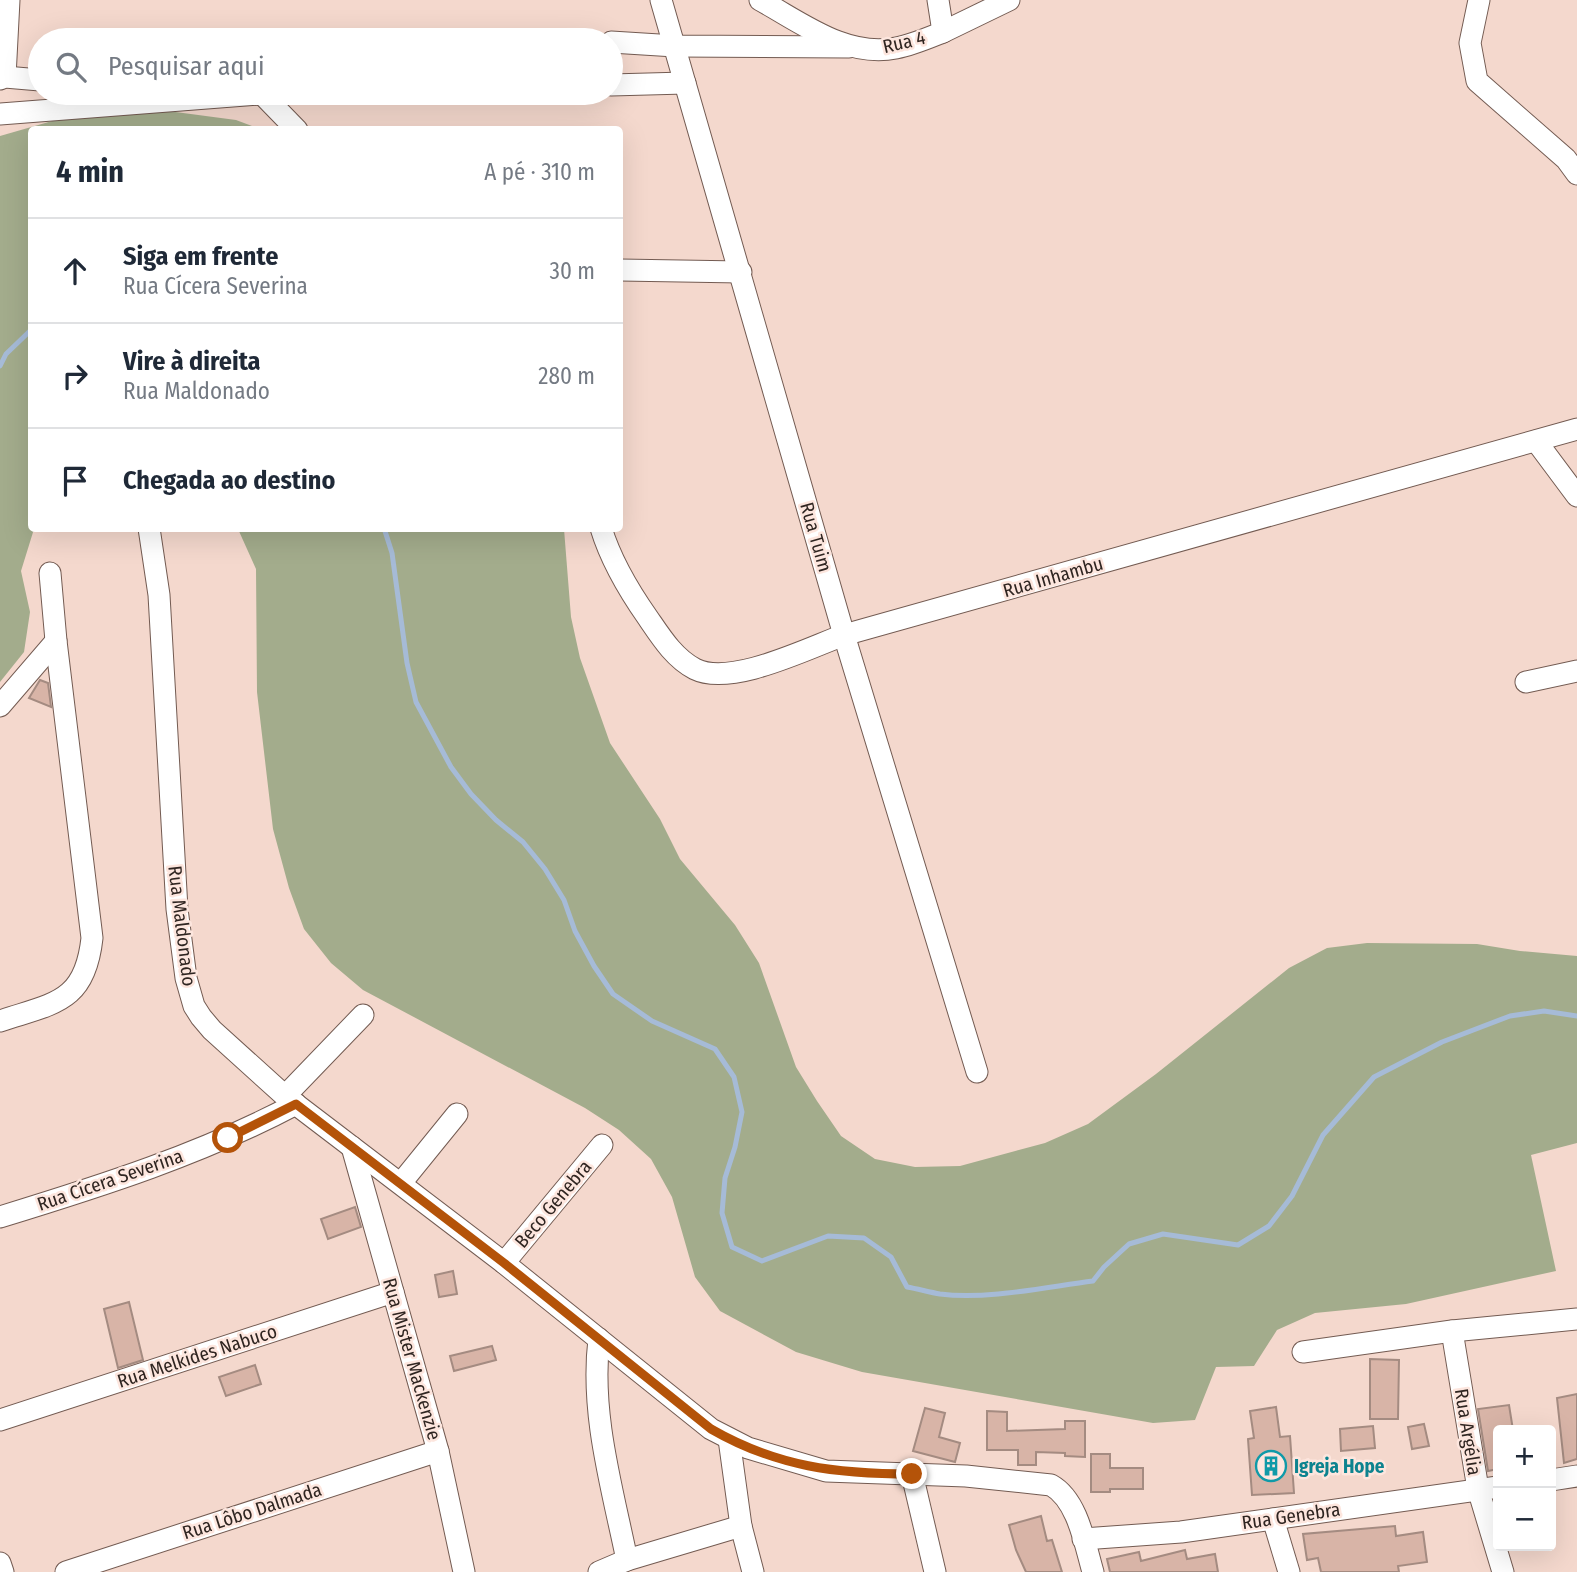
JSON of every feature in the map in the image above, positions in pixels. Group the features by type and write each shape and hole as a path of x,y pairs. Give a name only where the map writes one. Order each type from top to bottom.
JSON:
{"street":[{"path":"9,0 2,78 28,79"},
{"name":"Rua Tuim","path":"661,0 844,635 977,1072"},
{"name":"Rua 4","path":"760,0 849,47 869,49 897,48 943,32 938,0"},
{"path":"943,32 1009,0"},
{"path":"1479,0 1470,43 1477,80 1566,159 1577,174"},
{"path":"623,43 674,46 849,47"},
{"path":"623,85 685,83"},
{"path":"0,114 112,105"},
{"path":"273,105 293,126"},
{"path":"623,270 741,272"},
{"name":"Rua Inhambu","path":"603,532 631,594 676,655 697,670 714,674 737,672 844,635 1577,429"},
{"path":"1536,441 1577,496"},
{"name":"Rua Maldonado","path":"150,532 159,595 177,909 186,978 194,1006 212,1030 290,1100 504,1263 711,1429 729,1439 793,1463 826,1471 966,1476 1051,1485 1058,1488 1069,1503 1093,1572"},
{"path":"0,1021 57,1003 70,994 88,965 92,937 55,641 50,573"},
{"path":"0,706 55,641"},
{"path":"1525,682 1577,671"},
{"name":"Rua Cícera Severina","path":"0,1217 162,1164 228,1138 290,1100 363,1015"},
{"path":"401,1183 457,1114"},
{"name":"Beco Genebra","path":"504,1263 602,1145"},
{"name":"Rua Mister Mackenzie","path":"352,1147 438,1451 464,1572"},
{"name":"Rua Melkides Nabuco","path":"0,1420 393,1292"},
{"path":"1303,1352 1452,1331 1577,1320"},
{"name":"Rua Argélia","path":"1452,1331 1488,1488 1503,1572"},
{"path":"598,1339 595,1370 601,1431 627,1560"},
{"path":"729,1439 741,1525 753,1572"},
{"name":"Rua Lôbo Dalmada","path":"66,1572 438,1451"},
{"path":"912,1474 935,1572"},
{"path":"1556,1479 1577,1476"},
{"name":"Rua Genebra","path":"1083,1539 1181,1532 1488,1488"},
{"path":"1273,1519 1289,1572"},
{"path":"598,1572 627,1560 741,1525"},
{"path":"0,1563 3,1572"}],"green space":[{"path":"168,111 236,120 252,126 35,126 73,115"},
{"path":"28,128 28,532 33,532 21,571 30,612 24,652 0,682 0,136"},
{"path":"239,532 564,532 571,617 580,658 610,743 660,819 680,859 735,925 759,963 796,1067 817,1101 841,1136 875,1159 915,1167 960,1166 1045,1143 1088,1124 1156,1074 1289,968 1327,948 1367,943 1477,944 1577,956 1577,1143 1531,1155 1556,1271 1406,1304 1315,1313 1277,1330 1254,1366 1216,1367 1195,1420 1153,1423 862,1372 796,1352 720,1311 695,1277 672,1197 651,1159 619,1130 585,1108 363,990 331,963 304,929 289,888 273,829 257,692 256,569"}],"building":[{"path":"40,680 48,683 51,707 29,698"},
{"path":"355,1207 361,1227 328,1239 321,1219"},
{"path":"453,1271 457,1294 439,1297 435,1275"},
{"path":"129,1302 143,1360 118,1368 104,1309"},
{"path":"492,1346 496,1360 454,1371 450,1356"},
{"path":"1370,1359 1399,1360 1398,1419 1370,1419"},
{"path":"255,1365 261,1384 226,1396 219,1377"},
{"path":"1577,1394 1577,1459 1564,1463 1557,1398"},
{"path":"1509,1405 1512,1425 1493,1425 1493,1470 1488,1471 1478,1409"},
{"name":"Igreja Hope","path":"1276,1407 1280,1437 1290,1436 1294,1493 1252,1495 1248,1439 1254,1438 1250,1411"},
{"path":"925,1408 945,1413 939,1437 960,1443 955,1462 913,1451"},
{"path":"987,1411 1007,1412 1007,1431 1065,1429 1065,1421 1085,1421 1085,1457 1036,1452 1036,1465 1018,1465 1018,1450 987,1450"},
{"path":"1424,1424 1429,1446 1412,1449 1408,1427"},
{"path":"1373,1426 1375,1448 1341,1451 1340,1429"},
{"path":"1091,1454 1110,1454 1110,1468 1143,1468 1143,1489 1091,1492"},
{"path":"1041,1516 1047,1541 1052,1540 1062,1572 1026,1572 1016,1550 1009,1525"},
{"path":"1395,1526 1396,1536 1423,1532 1427,1562 1398,1566 1399,1572 1321,1572 1318,1558 1307,1560 1303,1534"},
{"path":"1185,1550 1187,1559 1215,1554 1218,1572 1110,1572 1107,1559 1139,1552 1141,1561"}],"waterway":[{"path":"0,366 6,354 28,333"},
{"path":"385,532 392,553 407,663 416,702 451,767 471,794 496,820 523,842 545,869 564,900 575,931 594,966 613,994 652,1021 715,1049 734,1077 742,1112 725,1178 722,1213 732,1247 762,1261 828,1236 864,1238 891,1257 907,1287 940,1294 977,1295 1093,1281 1129,1244 1163,1234 1238,1245 1269,1226 1292,1196 1323,1135 1374,1077 1442,1042 1510,1016 1544,1011 1577,1016"}],"place":[{"name":"Igreja Hope","path":"1271,1466"}],"route":[{"path":"228,1138 296,1104 504,1263 711,1429 748,1448 826,1471 912,1474"}]}
